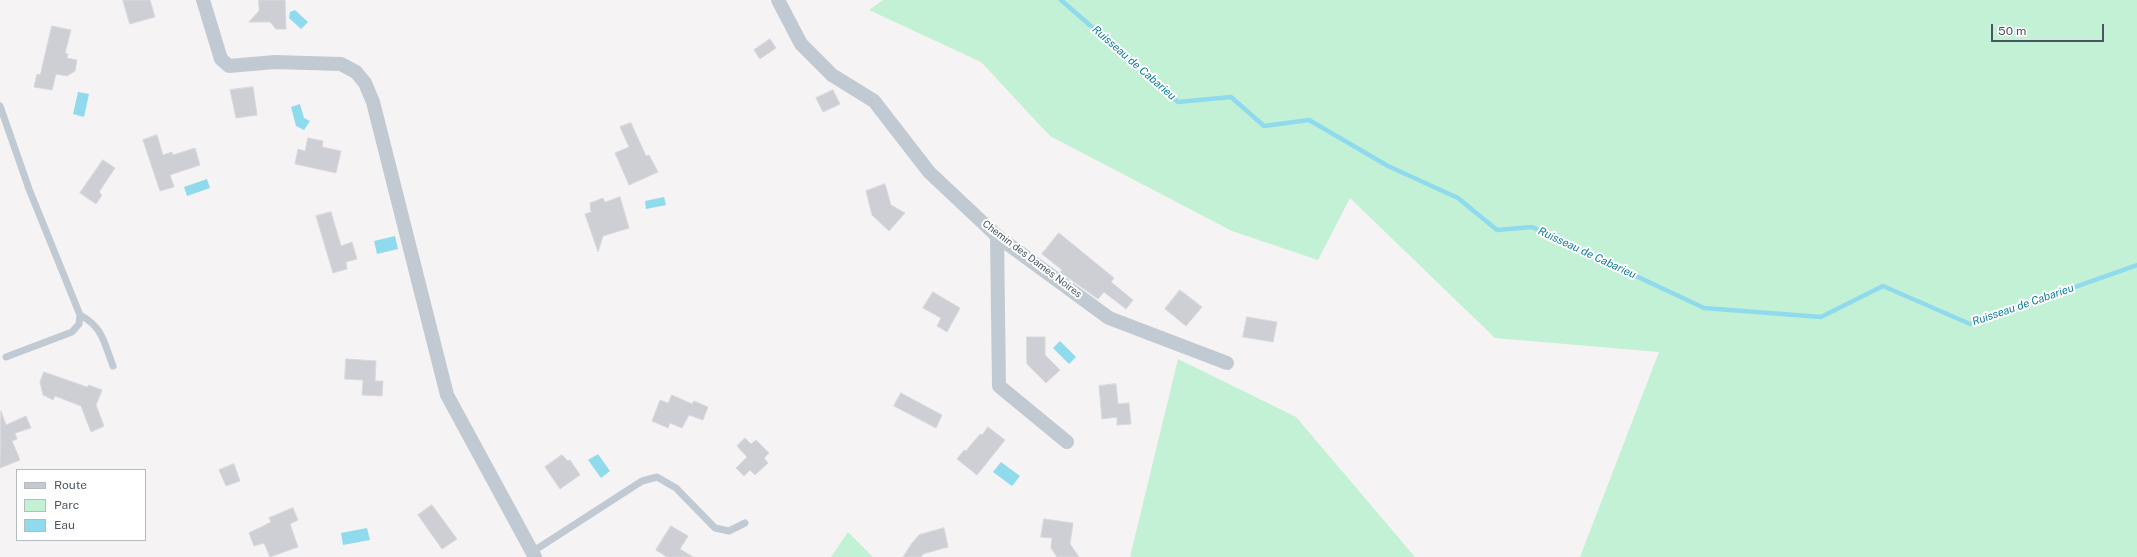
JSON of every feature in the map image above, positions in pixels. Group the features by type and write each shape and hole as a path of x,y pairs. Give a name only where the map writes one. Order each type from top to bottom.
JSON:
{"street":[{"path":"203,0 221,59 228,66 275,62 341,64 356,72 365,83 373,102 447,395 533,554"},
{"name":"Chemin des Dames Noires","path":"778,0 801,44 832,75 874,101 929,172 998,236 1109,318 1228,363"},
{"path":"998,236 999,386 1067,442"}],"lane":[{"path":"0,106 30,189 80,315 78,324 72,332 6,357"},
{"path":"80,315 91,321 98,328 113,366"},
{"path":"533,554 642,481 657,477 676,488 715,528 729,531 745,523"}],"green space":[{"path":"883,0 2137,0 2137,557 1580,557 1659,352 1495,338 1350,198 1318,260 1232,231 1050,136 981,62 869,10"},
{"path":"1178,359 1296,417 1415,557 1130,557"},
{"path":"848,532 873,557 831,557"}],"water":[{"path":"295,10 308,22 301,29 289,18 290,12"},
{"path":"78,92 89,94 84,117 73,114"},
{"path":"300,104 304,118 310,121 304,130 296,126 291,107"},
{"path":"207,179 210,188 187,196 184,187"},
{"path":"664,197 666,205 646,209 645,201"},
{"path":"395,236 398,249 377,254 374,241"},
{"path":"1060,341 1076,357 1069,364 1053,348"},
{"path":"598,454 610,471 601,478 588,460"},
{"path":"1001,462 1020,476 1012,486 993,472"},
{"path":"367,528 370,540 343,545 341,533"}],"building":[{"path":"123,0 150,0 155,17 130,24"},
{"path":"259,0 285,0 286,29 276,29 270,22 249,22 259,11"},
{"path":"52,26 71,30 65,53 68,54 67,58 77,60 75,71 67,76 56,74 52,90 34,87 37,74 40,75"},
{"path":"770,39 776,48 760,59 754,50"},
{"path":"253,87 257,115 236,118 230,90"},
{"path":"833,90 840,104 823,112 816,98"},
{"path":"631,123 646,156 649,155 658,172 629,185 615,153 629,147 620,127"},
{"path":"157,135 163,155 172,152 173,155 195,148 200,165 170,175 174,187 160,191 143,140"},
{"path":"308,138 323,141 322,147 341,151 336,173 295,164 298,149 305,151"},
{"path":"103,160 115,168 99,192 102,195 96,204 80,193"},
{"path":"885,184 891,205 905,213 889,231 872,215 866,191"},
{"path":"620,197 629,228 603,236 598,252 585,214 591,212 590,203 603,198 605,202"},
{"path":"331,212 341,246 352,242 357,259 346,262 347,269 333,273 316,216"},
{"path":"1059,233 1114,278 1111,282 1133,300 1126,309 1104,292 1098,299 1060,272 1062,270 1042,254"},
{"path":"1180,290 1202,307 1186,326 1165,309"},
{"path":"933,292 960,308 947,332 937,326 941,318 923,308"},
{"path":"1247,317 1277,322 1273,342 1243,337"},
{"path":"1027,337 1045,337 1045,355 1060,370 1046,383 1027,364"},
{"path":"346,359 376,361 375,381 383,381 382,396 362,395 363,380 345,379"},
{"path":"44,372 87,387 89,385 102,390 96,405 104,426 91,432 81,406 55,396 53,400 43,395 40,382"},
{"path":"1116,384 1118,404 1129,403 1131,424 1117,425 1117,417 1102,419 1099,386"},
{"path":"901,393 942,415 936,428 894,406"},
{"path":"672,395 692,404 694,401 708,407 703,420 689,415 682,428 670,423 668,428 652,421 660,400 668,403"},
{"path":"1,411 6,425 26,416 31,428 15,433 17,439 12,441 20,460 0,468"},
{"path":"988,427 1005,440 977,475 957,459 964,450 966,451 980,434 982,435"},
{"path":"745,438 751,444 756,440 769,453 764,458 768,463 755,475 750,470 744,476 736,468 747,457 737,446"},
{"path":"562,455 568,461 570,460 580,475 560,489 545,467"},
{"path":"234,464 240,481 226,486 219,470"},
{"path":"432,505 457,539 442,549 418,515"},
{"path":"293,508 298,520 290,524 298,547 270,557 264,543 254,546 249,533 271,522 269,518"},
{"path":"1044,519 1073,523 1070,544 1079,557 1057,557 1051,548 1052,538 1041,537"},
{"path":"671,526 688,536 680,549 693,557 667,557 656,550"},
{"path":"944,528 948,547 923,554 921,557 903,557 919,535"}],"waterway":[{"name":"Ruisseau de Cabarieu","path":"1061,0 1178,102 1231,97 1264,126 1309,120 1388,166 1458,198 1497,230 1532,227 1704,308 1821,317 1883,286 1970,324 2137,265"}]}
